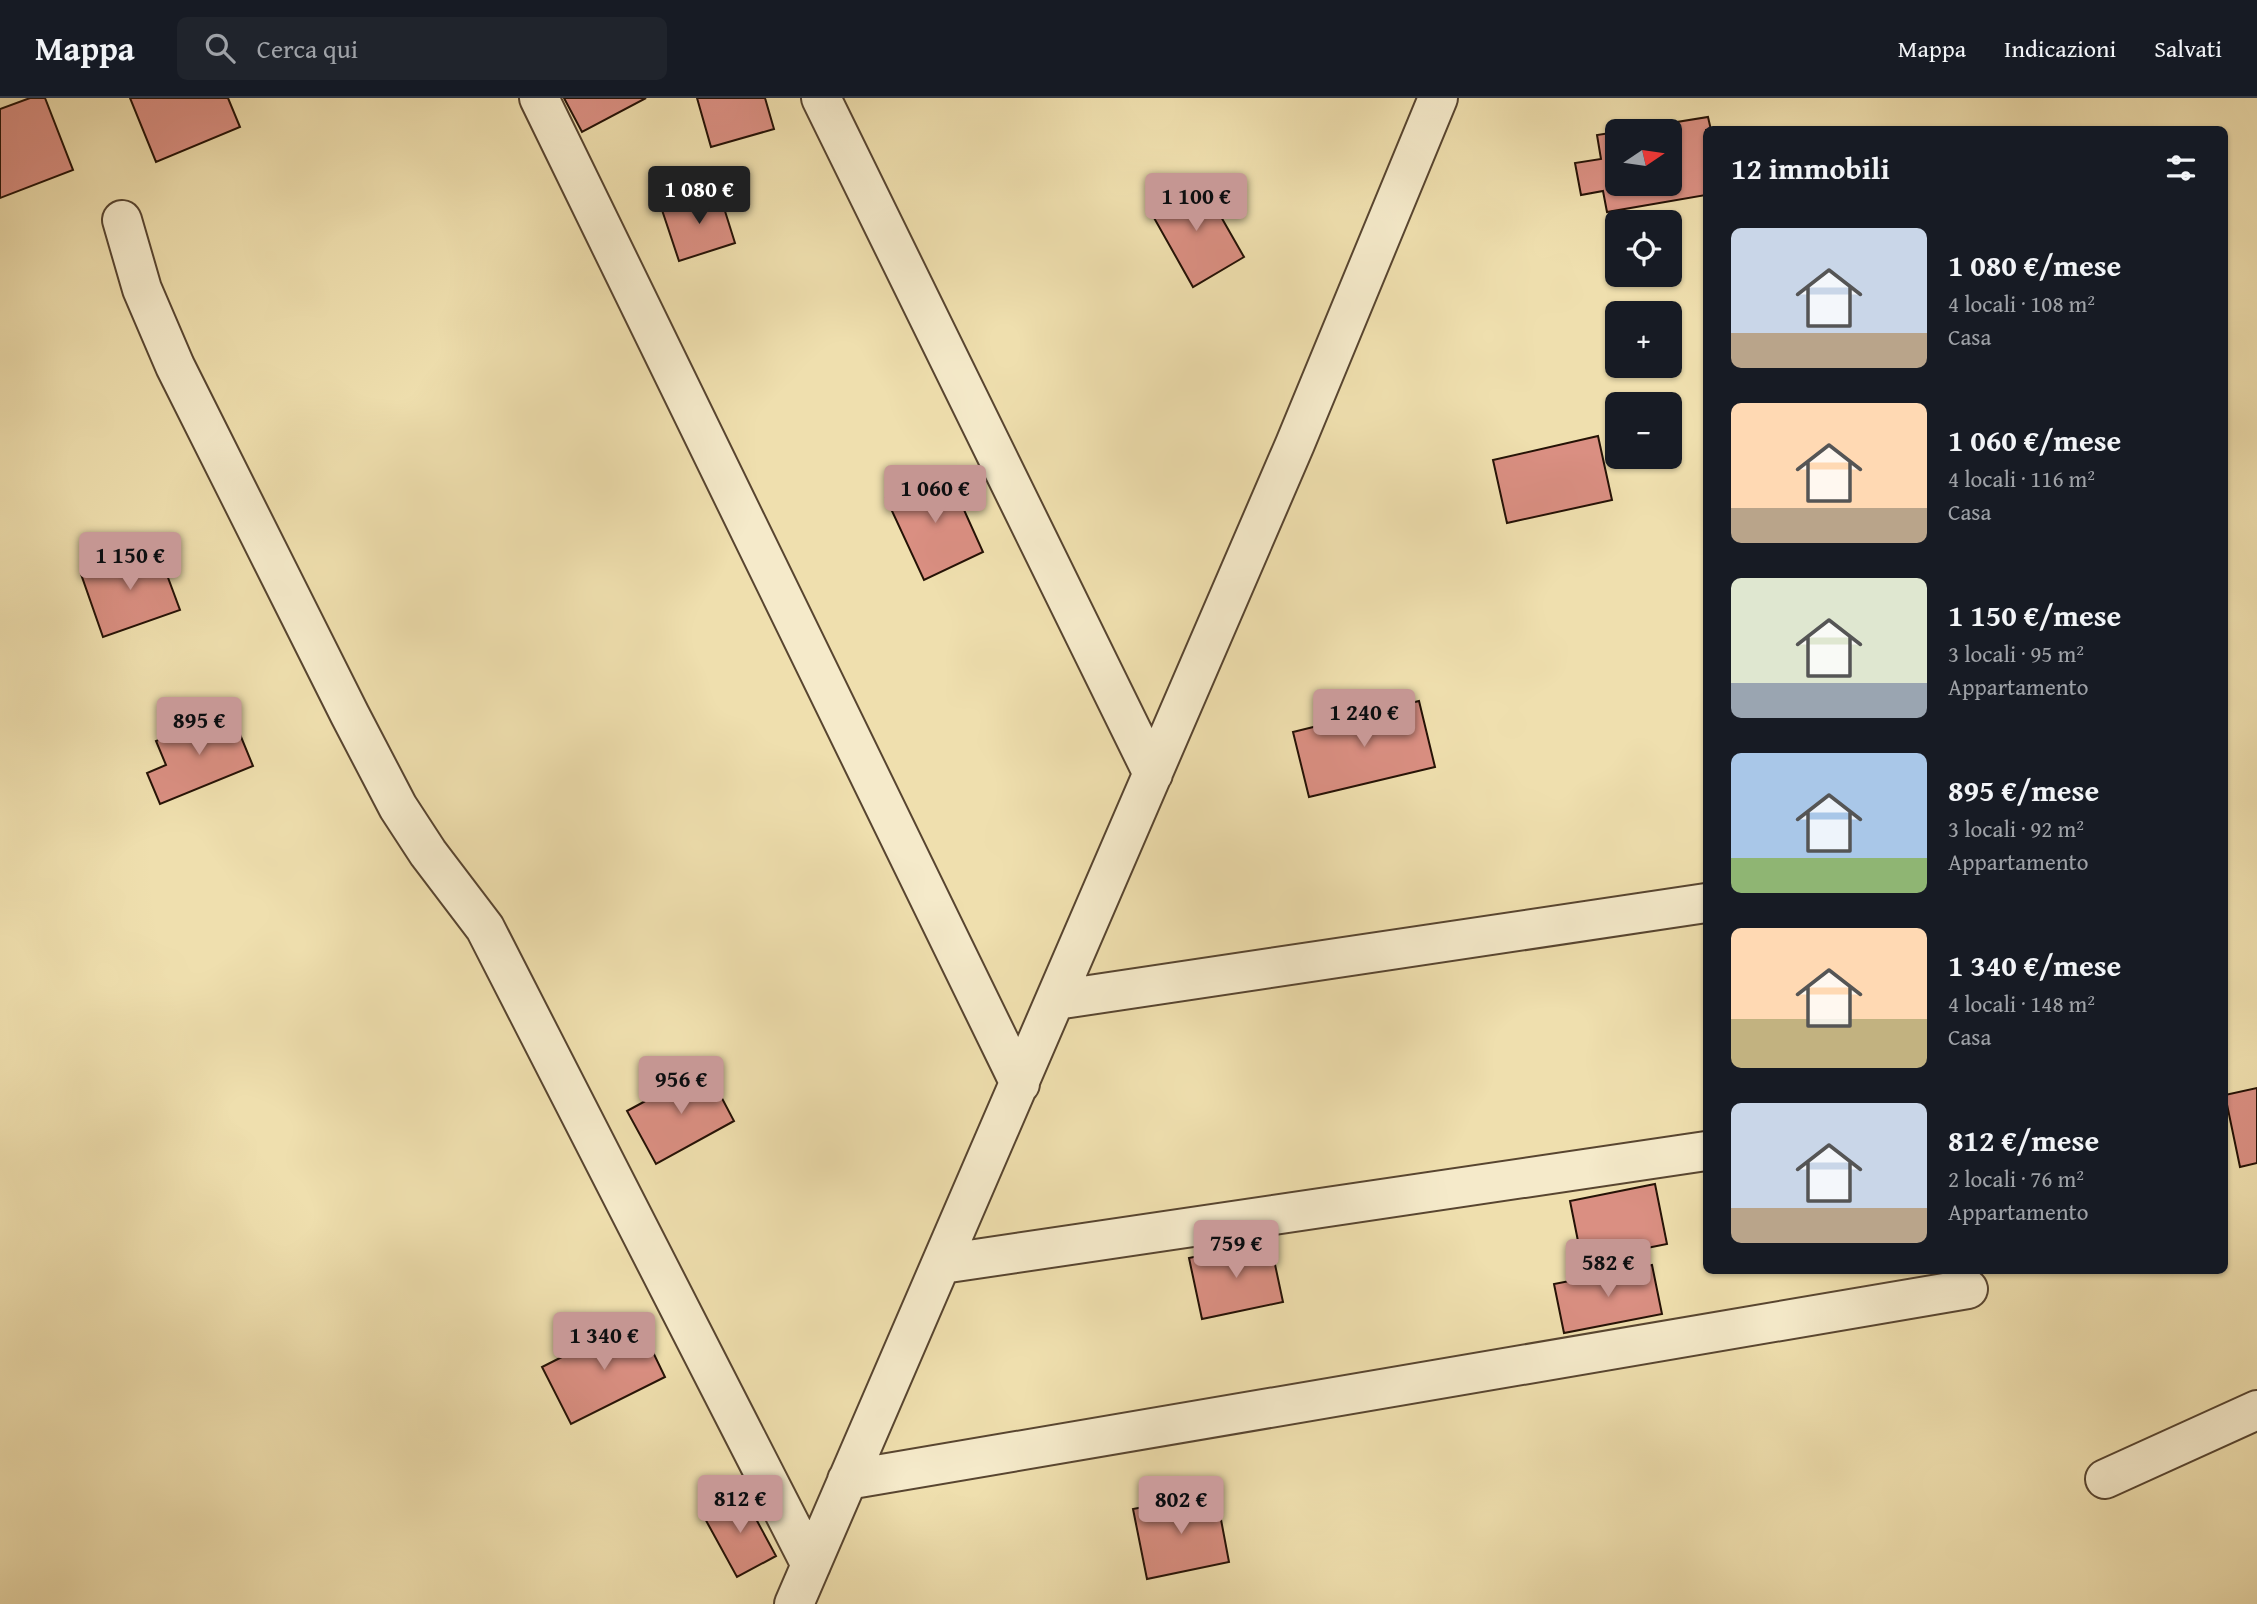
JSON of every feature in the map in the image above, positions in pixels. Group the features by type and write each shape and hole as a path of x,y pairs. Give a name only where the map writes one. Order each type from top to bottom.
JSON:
{"street":[{"path":"539,98 1020,1084"},
{"path":"821,98 1153,774"},
{"path":"794,1604 1295,444 1438,98"},
{"path":"122,220 142,289 175,366 350,715 398,807 428,853 485,929 811,1565"},
{"path":"1056,1000 1703,904"},
{"path":"942,1264 1703,1151"},
{"path":"848,1480 1968,1289"},
{"path":"2105,1479 2257,1410"}],"building":[{"path":"30,98 45,98 73,170 0,198 0,109"},
{"path":"130,98 228,98 240,127 156,162"},
{"path":"564,98 646,98 582,132"},
{"path":"697,98 765,98 774,129 711,147"},
{"path":"1708,117 1710,126 1703,126 1703,196 1607,210 1603,191 1581,195 1575,163 1601,159 1597,135 1605,134 1605,196 1682,196 1682,121"},
{"path":"1200,180 1244,257 1193,287 1149,209"},
{"path":"719,192 735,243 679,261 662,210"},
{"path":"1598,436 1612,500 1507,523 1493,460"},
{"path":"946,470 983,552 924,580 886,498"},
{"path":"157,548 180,610 103,637 81,574"},
{"path":"1419,701 1435,767 1309,797 1293,732"},
{"path":"230,710 253,766 160,804 147,773 166,765 156,741"},
{"path":"706,1068 734,1121 656,1164 627,1111"},
{"path":"2257,1088 2257,1163 2240,1167 2228,1109 2228,1094"},
{"path":"1655,1184 1667,1244 1582,1261 1570,1201"},
{"path":"1270,1241 1283,1302 1202,1319 1189,1258"},
{"path":"1652,1265 1662,1314 1564,1333 1554,1284"},
{"path":"637,1319 665,1377 571,1424 542,1367"},
{"path":"742,1493 776,1556 737,1577 703,1515"},
{"path":"1216,1493 1229,1562 1147,1579 1133,1509"}]}
